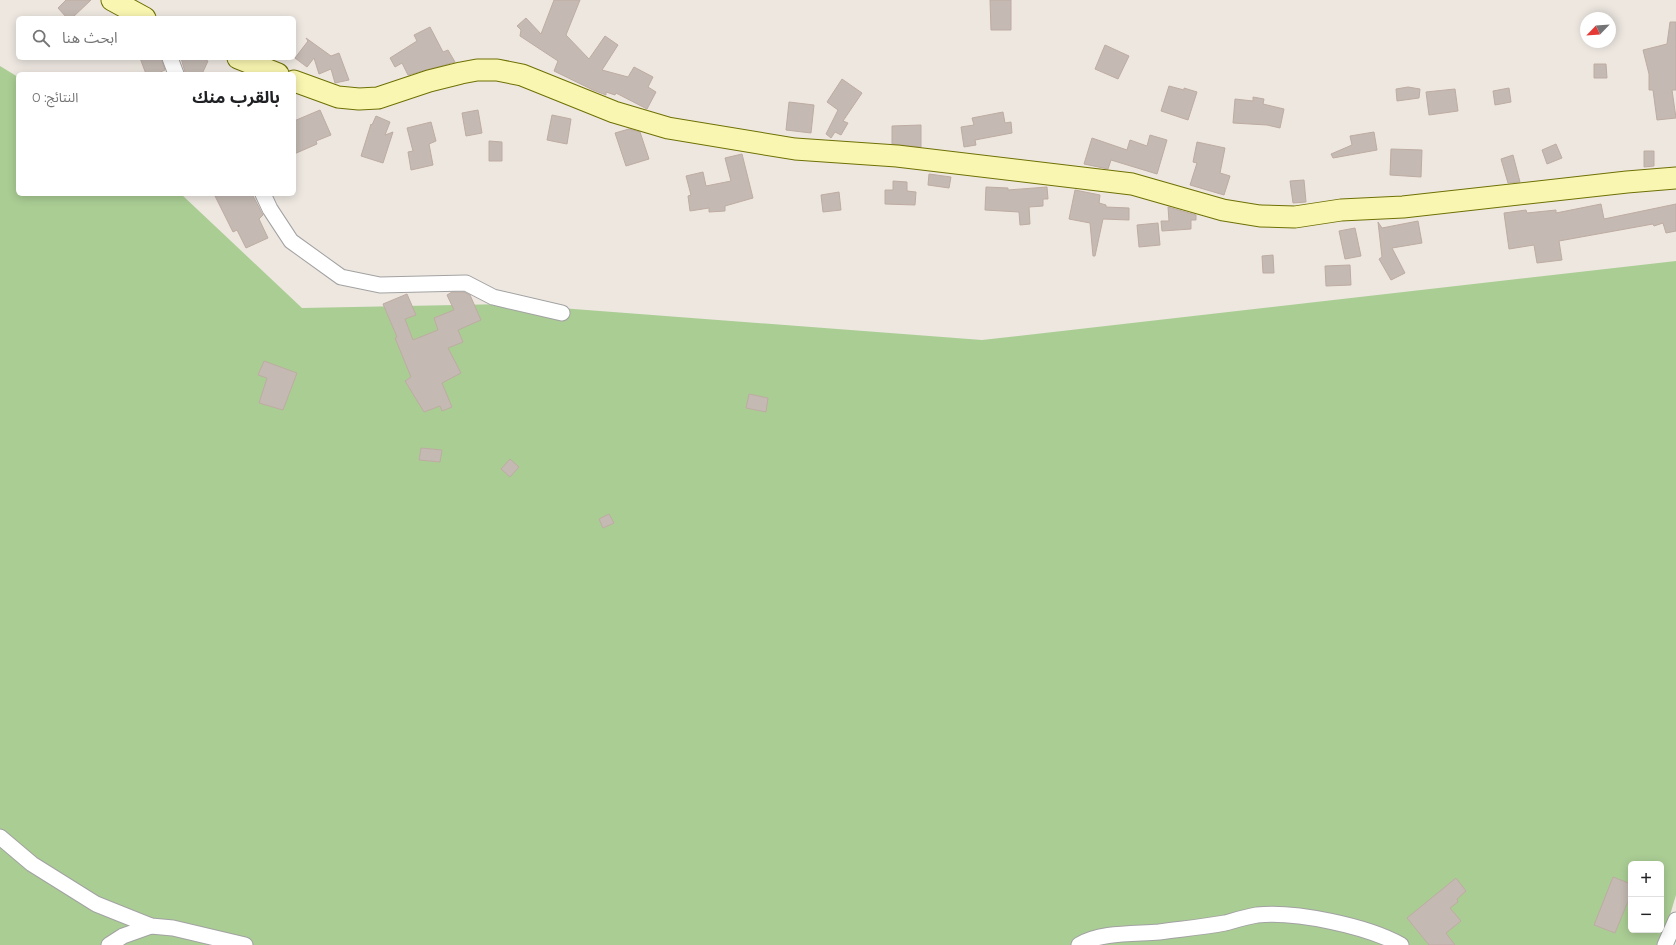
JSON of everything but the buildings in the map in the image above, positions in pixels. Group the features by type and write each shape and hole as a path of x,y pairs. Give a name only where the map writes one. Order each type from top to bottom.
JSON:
{"main road":[{"path":"112,0 141,16"},
{"path":"243,60 273,72"},
{"path":"296,82 338,97 359,99 378,98 429,81 461,73 477,70 497,70 522,75 614,112 668,128 795,149 897,156 1132,184 1223,210 1260,216 1295,217 1341,210 1403,207 1676,178"}],"street":[{"path":"171,60 175,72"},
{"path":"264,196 270,209 291,241 340,278 380,285 466,283 493,298 562,313"},
{"path":"0,837 32,864 96,904 151,926 173,928 245,945"},
{"path":"1079,945 1097,937 1224,923 1256,915 1283,914 1318,919 1385,936 1401,945"},
{"path":"1665,945 1676,920"},
{"path":"109,945 123,936 151,926"}],"green space":[{"path":"0,66 16,76 16,196 183,196 302,308 507,304 982,340 1676,261 1676,895 1661,945 0,945"}]}
